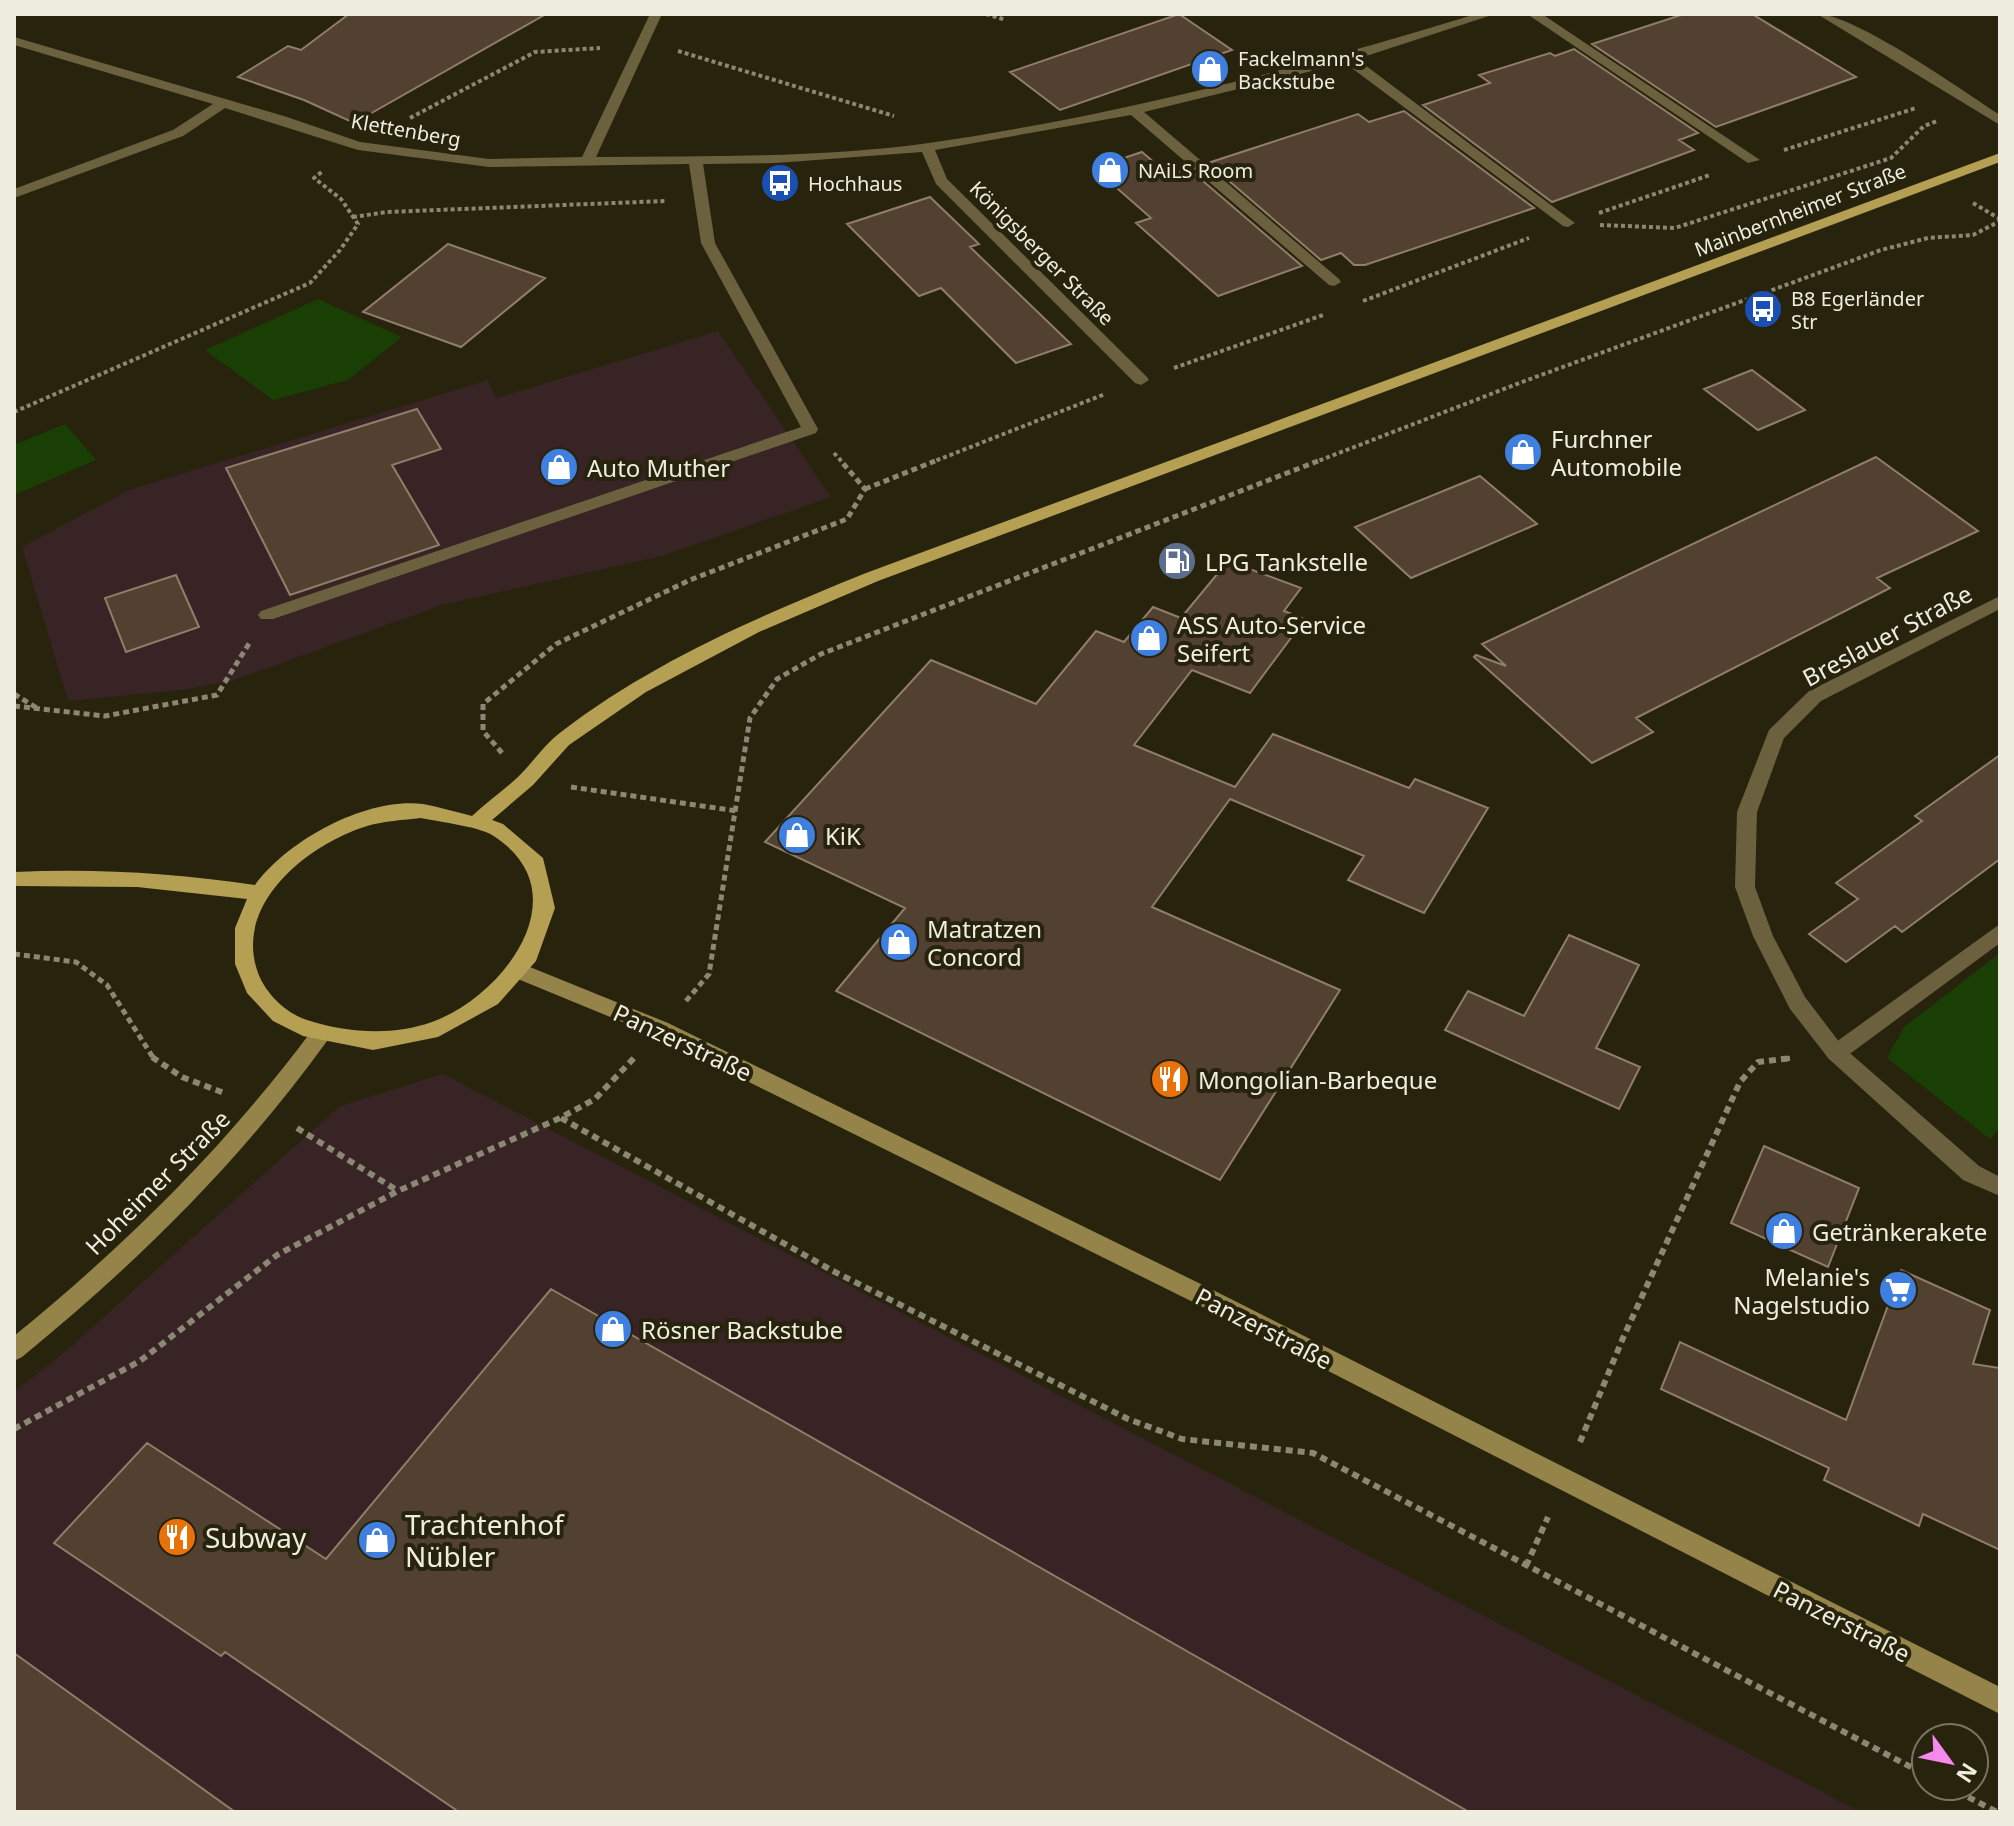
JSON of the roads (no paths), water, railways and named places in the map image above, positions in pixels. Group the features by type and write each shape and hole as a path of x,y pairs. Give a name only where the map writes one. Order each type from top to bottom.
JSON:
{"main road":[{"name":"Mainbernheimer Straße","path":"479,820 525,780 564,739 603,710 691,655 740,631 887,572 2000,157"},
{"path":"421,811 451,813 479,820 516,842 530,856 545,891 542,931 520,971 482,1006 431,1030 375,1041 320,1035 280,1016 264,1002 253,986 243,950 250,912 277,871 328,834 389,814 421,811"},
{"path":"14,879 114,876 165,879 260,893"},
{"name":"Panzerstraße","path":"520,971 661,1029 1203,1296 2000,1701"},
{"name":"Hoheimer Straße","path":"14,1350 144,1238 266,1108 320,1035"}],"street":[{"path":"656,14 636,47 609,122 587,162 792,159 927,147 1134,110 1347,58 1489,14"},
{"path":"1533,14 1753,160"},
{"path":"1823,14 2000,121"},
{"name":"Klettenberg","path":"14,41 358,146 489,163 587,162"},
{"path":"1347,58 1568,223"},
{"path":"14,194 178,133 223,103"},
{"path":"1134,110 1334,282"},
{"name":"Königsberger Straße","path":"927,147 941,181 1141,380"},
{"path":"267,615 810,429 708,243 695,160"},
{"name":"Breslauer Straße","path":"2000,602 1815,696 1776,735 1747,812 1745,887 1763,936 1797,1003 1836,1053 1971,1173 2000,1187"},
{"path":"1836,1053 2000,932"}],"place":[{"name":"Fackelmann's Backstube","path":"1210,69"},
{"name":"NAiLS Room","path":"1110,170"},
{"name":"Hochhaus","path":"780,183"},
{"name":"B8 Egerländer Str","path":"1763,309"},
{"name":"Furchner Automobile","path":"1523,452"},
{"name":"Auto Muther","path":"559,467"},
{"name":"LPG Tankstelle","path":"1177,561"},
{"name":"ASS Auto-Service Seifert","path":"1149,638"},
{"name":"KiK","path":"797,835"},
{"name":"Matratzen Concord","path":"899,942"},
{"name":"Mongolian-Barbeque","path":"1170,1079"},
{"name":"Getränkerakete","path":"1784,1231"},
{"name":"Melanie's Nagelstudio","path":"1898,1290"},
{"name":"Rösner Backstube","path":"613,1329"},
{"name":"Subway","path":"177,1537"},
{"name":"Trachtenhof Nübler","path":"377,1540"}]}
